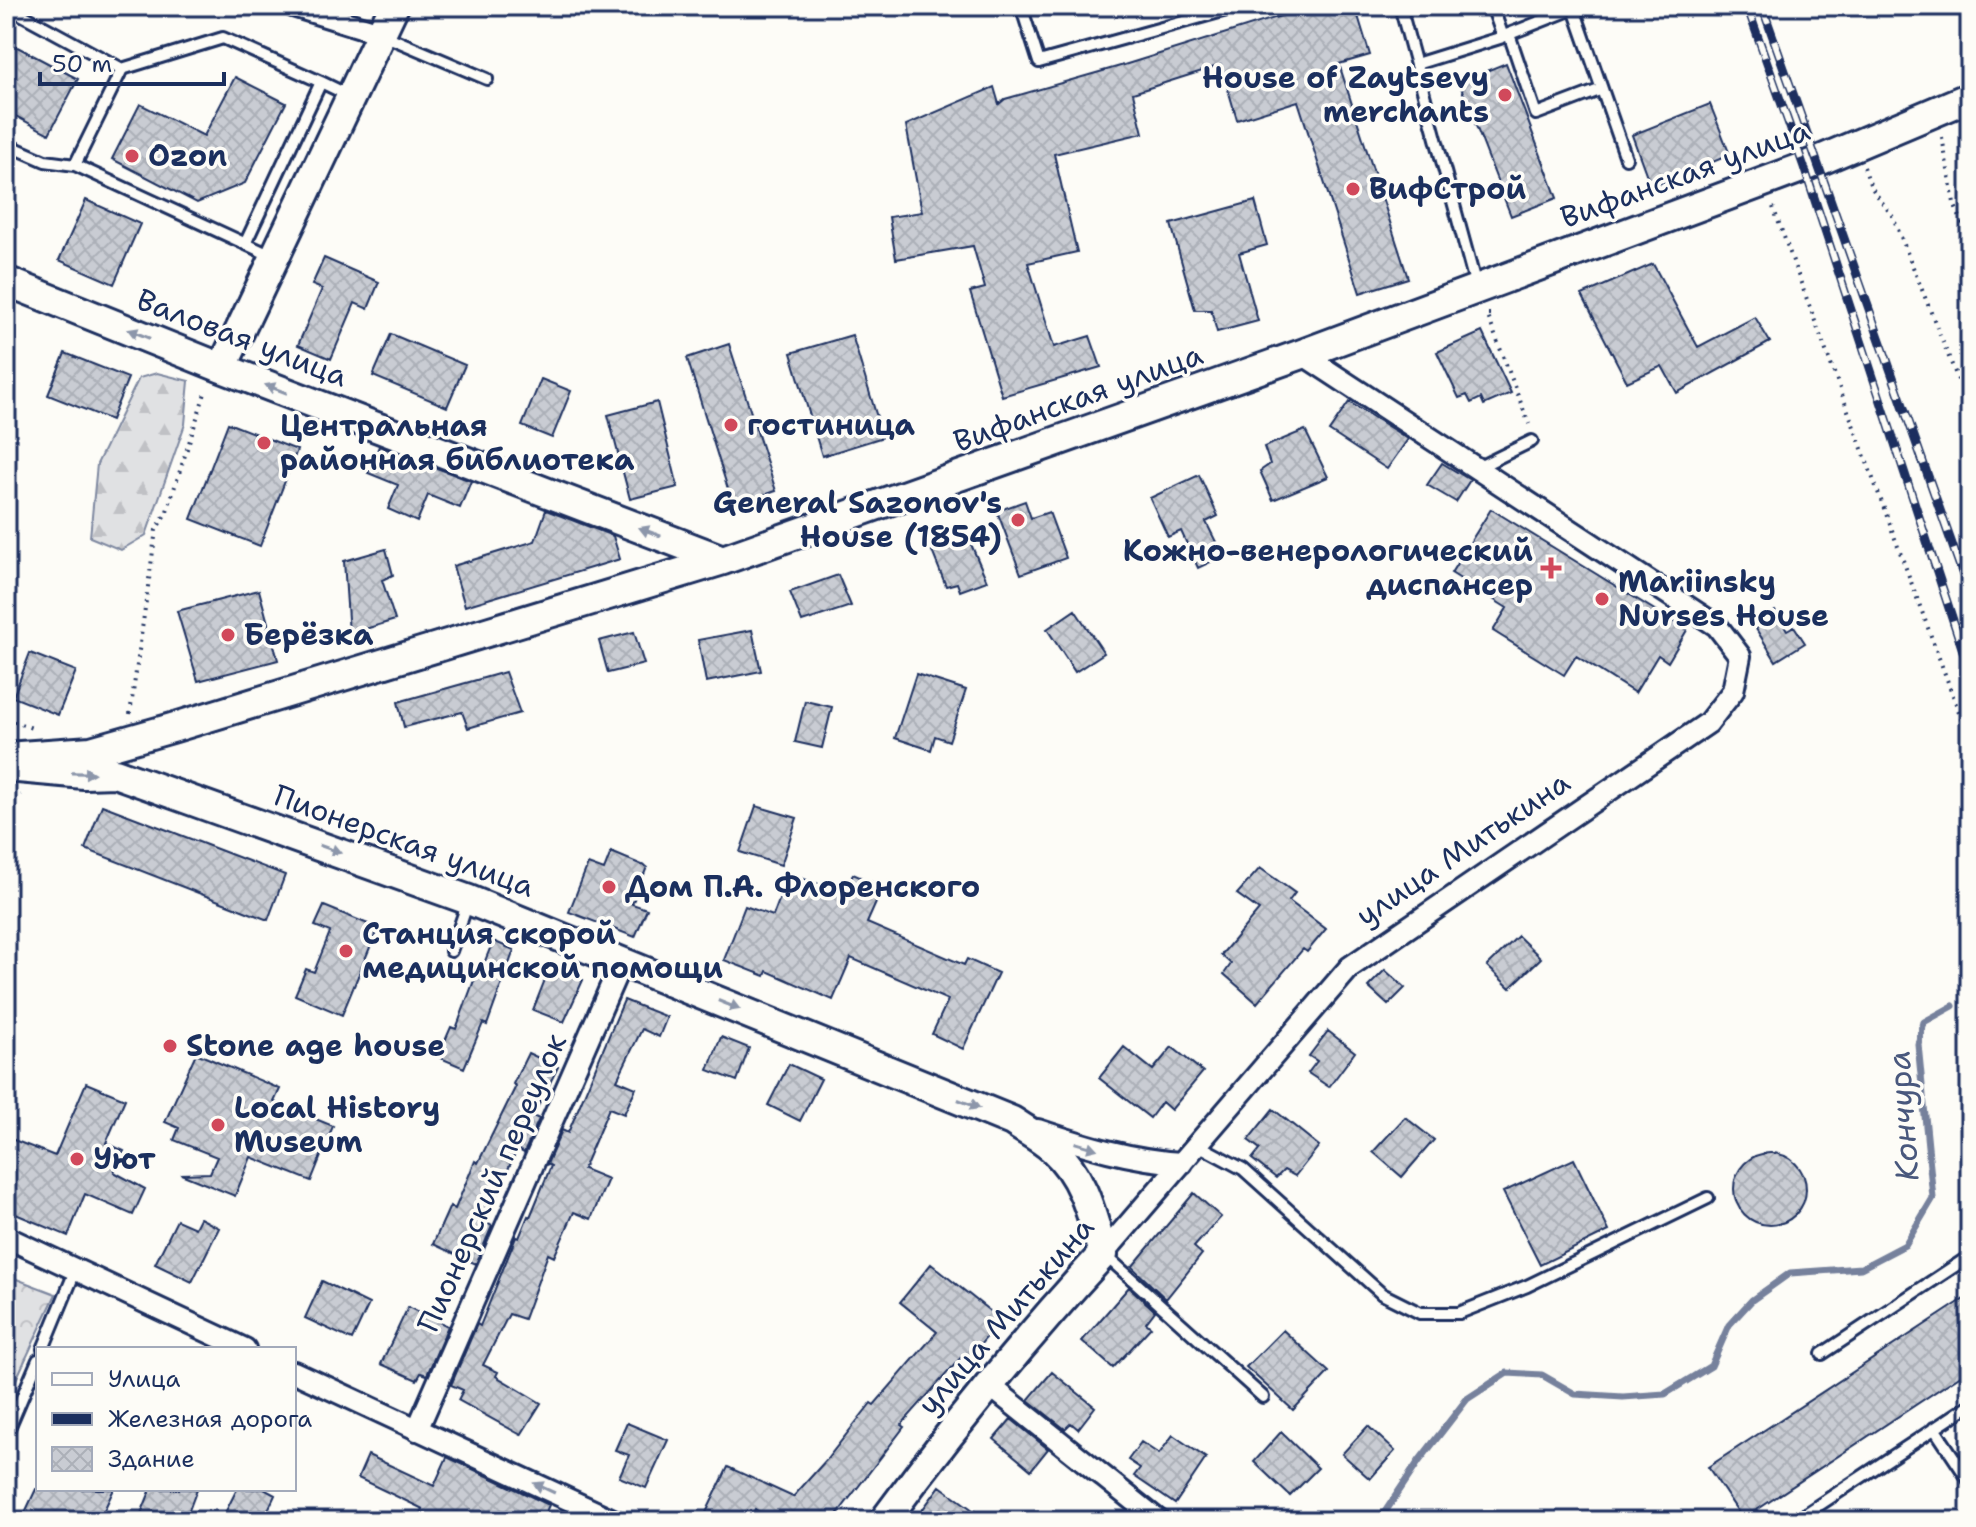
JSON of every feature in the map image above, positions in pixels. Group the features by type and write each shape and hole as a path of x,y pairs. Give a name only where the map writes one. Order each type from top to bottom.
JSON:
{"main road":[{"path":"217,366 274,258 394,6"},
{"name":"Вифанская улица","path":"6,757 91,751 723,560 1302,354 1857,145 1970,97"},
{"name":"Валовая улица","path":"6,281 217,366 723,560"},
{"name":"Пионерская улица","path":"6,765 33,771 115,773 469,900 1012,1121 1051,1147 1076,1177 1087,1198 1103,1254"},
{"name":"улица Митькина","path":"884,1521 931,1456 989,1385 1103,1254"}],"street":[{"path":"293,6 380,33"},
{"name":"улица Митькина","path":"1103,1254 1350,967 1708,723 1733,691 1740,656 1717,626 1302,354"},
{"name":"Пионерский переулок","path":"417,1430 622,961"},
{"path":"1012,1121 1115,1154 1147,1161 1182,1163"},
{"path":"6,1237 241,1347"},
{"path":"296,1373 615,1521"},
{"path":"989,1385 1159,1521"}],"lane":[{"path":"6,6 122,69 223,38 350,96"},
{"path":"1021,6 1039,62 1241,6"},
{"path":"1400,6 1476,288"},
{"path":"1492,6 1536,114 1602,89"},
{"path":"1416,64 1506,36 1576,7 1626,158"},
{"path":"380,33 487,79"},
{"path":"75,165 122,69"},
{"path":"245,244 321,82"},
{"path":"6,144 45,161 75,165 274,258"},
{"path":"1477,468 1532,441"},
{"path":"451,951 469,900"},
{"path":"1198,1145 1243,1169 1382,1294 1420,1313 1459,1313 1527,1286 1708,1198"},
{"path":"1103,1254 1263,1397"},
{"path":"1822,1354 1970,1256"},
{"path":"44,1347 76,1269"},
{"path":"6,1435 36,1365"},
{"path":"1801,1521 1807,1513 1970,1405"},
{"path":"1934,1428 1970,1482"}],"path":[{"path":"1937,111 1954,203 1970,243"},
{"path":"1857,145 1871,187 1893,217 1970,410"},
{"path":"1772,205 1970,742"},
{"path":"1502,309 1487,314 1527,415 1532,441"},
{"path":"129,717 156,530 167,511 217,366"}],"green space":[{"path":"157,373 189,381 185,424 146,535 121,550 90,537 97,464 139,378"},
{"path":"6,1275 56,1294 6,1401"}],"building":[{"path":"1313,6 1355,6 1370,55 1339,64 1408,278 1360,293 1298,101 1237,120 1221,65 1133,93 1143,133 1054,154 1077,252 1028,263 1054,347 1090,336 1101,367 1002,396 970,292 985,288 973,246 896,259 889,217 922,212 906,125 994,87 999,104 1005,99"},
{"path":"6,41 78,79 49,134 6,111"},
{"path":"1506,63 1557,198 1511,216 1459,82"},
{"path":"235,77 286,103 245,183 197,203 112,159 140,104 204,136"},
{"path":"1710,104 1730,155 1651,187 1632,135"},
{"path":"86,200 140,224 114,284 59,260"},
{"path":"1255,201 1267,245 1239,253 1258,321 1217,332 1211,310 1195,310 1171,224"},
{"path":"324,258 379,282 368,309 355,303 331,359 298,345 322,289 312,285"},
{"path":"1653,264 1698,347 1755,317 1770,342 1677,393 1662,366 1627,382 1582,295"},
{"path":"1482,332 1511,393 1484,405 1481,398 1471,403 1467,395 1459,398 1437,352"},
{"path":"391,334 465,365 447,407 373,376"},
{"path":"852,335 883,437 822,456 791,353"},
{"name":"гостиница","path":"729,344 776,491 733,505 687,358"},
{"path":"65,353 128,378 111,420 48,395"},
{"path":"541,379 571,391 552,438 522,426"},
{"path":"657,402 678,487 630,499 608,415"},
{"path":"1349,402 1408,439 1387,469 1329,431"},
{"path":"228,423 297,450 260,546 191,519"},
{"path":"1305,430 1328,477 1273,500 1260,471 1270,464 1264,447"},
{"path":"379,446 471,481 460,508 428,495 417,522 388,509 398,485 368,473"},
{"path":"1442,463 1470,480 1456,502 1427,485"},
{"path":"1199,475 1218,516 1206,522 1223,556 1198,568 1181,531 1168,537 1150,498"},
{"path":"1025,501 1031,518 1049,512 1066,558 1021,574 997,511"},
{"path":"1491,509 1687,630 1668,662 1658,655 1635,693 1576,656 1564,675 1493,631 1507,608 1451,573"},
{"path":"546,510 613,536 620,559 465,606 453,566 535,541"},
{"path":"964,528 987,581 960,591 957,583 946,586 928,541"},
{"path":"386,549 393,575 382,580 395,620 349,634 344,561"},
{"path":"838,575 851,606 802,622 790,592"},
{"name":"Берёзка","path":"259,590 278,660 198,681 177,611"},
{"path":"1075,610 1104,653 1075,672 1047,629"},
{"path":"1775,611 1787,630 1794,626 1805,643 1776,661 1753,624"},
{"path":"752,630 761,671 706,682 698,640"},
{"path":"634,632 644,664 608,673 599,641"},
{"path":"30,653 76,671 58,715 13,697"},
{"path":"505,672 520,713 468,728 462,712 404,727 398,702"},
{"path":"916,674 966,690 949,741 935,736 931,750 895,738"},
{"path":"805,701 832,707 822,748 795,742"},
{"path":"102,805 285,875 268,920 85,849"},
{"path":"756,806 797,818 781,865 740,852"},
{"name":"Дом П.А. Флоренского","path":"611,852 647,867 632,904 647,909 635,937 569,912 588,864 604,870"},
{"path":"1260,868 1295,893 1289,901 1326,929 1307,952 1303,949 1257,1003 1224,974 1231,964 1221,955 1259,910 1237,894"},
{"path":"789,874 845,893 853,874 883,887 867,923 964,965 967,959 998,973 963,1049 932,1034 948,1000 851,958 833,1000 767,971 765,976 724,960 745,906 773,916"},
{"name":"Станция скорой медицинской помощи","path":"324,906 378,928 342,1015 295,995 306,969 314,972 330,932 315,926"},
{"path":"1518,936 1541,958 1510,988 1487,966"},
{"path":"493,941 514,950 487,1025 483,1023 464,1068 438,1057 451,1027 456,1029 476,975 479,976"},
{"path":"550,967 583,980 564,1022 533,1010"},
{"path":"1385,970 1405,988 1388,1005 1368,987"},
{"path":"624,1000 667,1017 659,1037 642,1029 617,1080 636,1088 624,1114 609,1108 583,1169 608,1179 591,1219 574,1212 554,1257 548,1254 524,1319 509,1314 483,1365 541,1403 521,1435 458,1400 463,1390 451,1385 477,1324 480,1326 516,1237 519,1238 530,1217 562,1130 568,1133"},
{"path":"1328,1031 1355,1052 1329,1087 1308,1073 1317,1061 1309,1056"},
{"path":"721,1037 749,1048 737,1081 708,1070"},
{"path":"1124,1047 1153,1070 1172,1047 1203,1072 1171,1110 1162,1102 1150,1118 1099,1078"},
{"name":"Local History Museum","path":"196,1053 280,1089 274,1102 333,1126 311,1181 251,1157 235,1196 181,1174 210,1173 217,1157 174,1140 179,1128 165,1122"},
{"path":"528,1053 558,1067 533,1116 539,1119 524,1153 517,1149 485,1222 492,1226 476,1264 433,1244 450,1206 455,1209 475,1161 478,1163 516,1086 513,1084"},
{"path":"789,1064 821,1079 800,1121 768,1105"},
{"path":"86,1083 125,1099 106,1143 124,1151 114,1172 145,1189 133,1215 85,1194 68,1236 6,1210 6,1137 55,1156"},
{"path":"1273,1109 1319,1146 1295,1176 1284,1170 1276,1178 1252,1159 1260,1149 1248,1140"},
{"path":"1405,1117 1434,1140 1402,1177 1373,1152"},
{"path":"1770,1153 1790,1159 1800,1169 1806,1189 1800,1209 1790,1219 1770,1225 1750,1219 1740,1209 1734,1189 1740,1169 1750,1159"},
{"path":"1574,1159 1609,1231 1540,1265 1503,1192"},
{"path":"1194,1193 1221,1217 1194,1247 1202,1254 1166,1299 1132,1267"},
{"path":"200,1218 219,1228 192,1282 155,1264 177,1220 195,1228"},
{"path":"931,1264 1001,1320 969,1358 964,1354 901,1425 904,1427 832,1521 771,1521 755,1509 749,1521 702,1521 728,1467 793,1497 827,1459 871,1403 874,1405 937,1332 900,1302"},
{"path":"322,1281 369,1304 352,1340 305,1318"},
{"path":"1129,1287 1155,1311 1146,1323 1151,1327 1113,1368 1082,1341"},
{"path":"1970,1295 1970,1369 1743,1519 1708,1467"},
{"path":"408,1307 448,1326 427,1375 421,1373 417,1380 381,1364"},
{"path":"1283,1330 1329,1372 1293,1410 1246,1367"},
{"path":"1052,1372 1095,1407 1078,1429 1071,1423 1065,1429 1028,1400"},
{"path":"1011,1419 1048,1449 1031,1470 994,1439"},
{"path":"627,1423 668,1440 646,1488 619,1477 629,1455 615,1450"},
{"path":"1368,1426 1395,1451 1370,1479 1342,1454"},
{"path":"1281,1432 1318,1468 1290,1496 1254,1462"},
{"path":"1173,1435 1206,1458 1175,1504 1134,1476 1140,1468 1128,1460 1141,1442 1159,1454"},
{"path":"368,1455 434,1486 447,1457 549,1505 542,1521 417,1521 423,1509 358,1478"},
{"path":"940,1486 988,1521 914,1521"},
{"path":"36,1489 113,1491 99,1521 21,1521"},
{"path":"150,1491 196,1491 185,1521 138,1521"},
{"path":"236,1491 268,1491 275,1495 263,1521 221,1521"}],"waterway":[{"name":"Кончура","path":"1379,1521 1419,1461 1467,1399 1507,1373 1542,1375 1575,1394 1623,1397 1665,1394 1711,1366 1729,1325 1752,1300 1790,1273 1861,1268 1905,1245 1933,1198 1918,1044 1924,1022 1953,1006"}],"railway":[{"path":"1747,6 1804,167 1970,672"},
{"path":"1762,6 1970,595"}],"place":[{"name":"House of Zaytsevy merchants","path":"1505,95"},
{"name":"Ozon","path":"132,156"},
{"name":"ВифСтрой","path":"1353,189"},
{"name":"гостиница","path":"731,425"},
{"name":"Центральная районная библиотека","path":"264,443"},
{"name":"General Sazonov's House (1854)","path":"1018,520"},
{"name":"Кожно-венерологический диспансер","path":"1551,568"},
{"name":"Mariinsky Nurses House","path":"1602,599"},
{"name":"Берёзка","path":"228,635"},
{"name":"Дом П.А. Флоренского","path":"609,887"},
{"name":"Станция скорой медицинской помощи","path":"346,951"},
{"name":"Stone age house","path":"170,1046"},
{"name":"Local History Museum","path":"218,1125"},
{"name":"Уют","path":"77,1159"}]}
